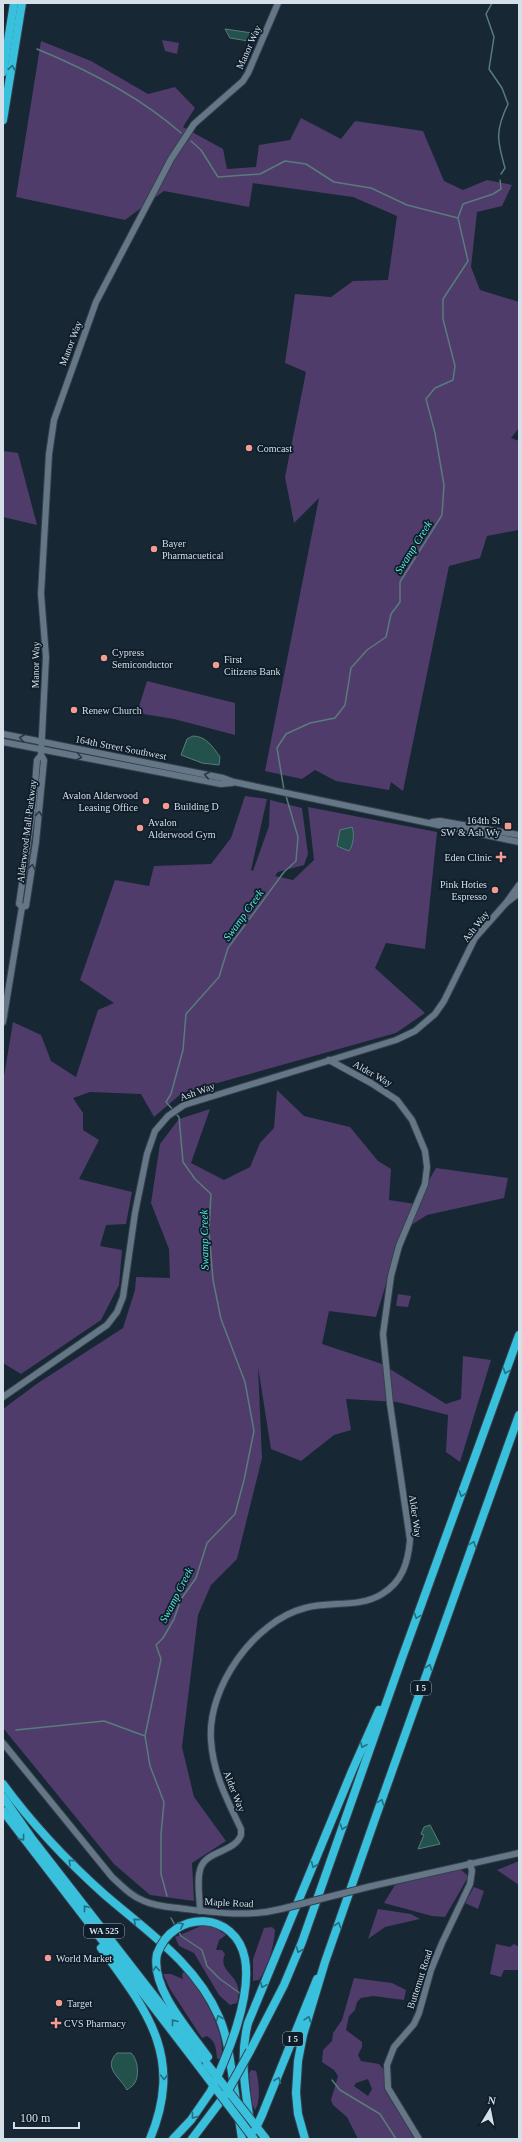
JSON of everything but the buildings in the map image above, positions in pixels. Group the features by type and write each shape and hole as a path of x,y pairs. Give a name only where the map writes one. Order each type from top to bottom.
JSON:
{"highway":[{"path":"3,72 14,3"},
{"path":"3,120 22,3"},
{"path":"192,2139 226,2094 281,1990 302,1942 402,1658 519,1335"},
{"name":"I 5","path":"252,2139 277,2082 310,1994 325,1962 519,1415"},
{"path":"252,2139 244,2085 243,2054 245,2033 251,2012 286,1934 352,1770 402,1658"},
{"path":"3,1784 52,1845 105,1894 171,1951 198,1980 209,1996 224,2030 242,2139"},
{"name":"WA 525","path":"3,1797 38,1846 209,2062"},
{"name":"WA 525","path":"3,1811 42,1864 198,2065 252,2139"},
{"path":"42,1864 48,1876 124,1981 152,2025 161,2052 164,2079 161,2108 150,2139"},
{"path":"173,2139 191,2120 211,2091 227,2056 238,2017 245,1979 243,1952 234,1937 225,1929 210,1922 196,1921 182,1924 172,1930 163,1941 157,1954 155,1967 159,1984 209,2062 267,2139"},
{"path":"305,2139 297,2104 298,2062 302,2040 325,1962"}],"street":[{"name":"Manor Way","path":"42,741 46,652 41,594 49,454 54,420 96,302 165,171 194,124 243,81 278,3"},
{"name":"164th Street Southwest","path":"3,734 223,778 234,782 432,822 439,826 519,842"},
{"name":"Alderwood Mall Parkway","path":"3,1022 22,907 26,906 37,836 44,760 41,752 42,741"},
{"name":"164th Street Southwest","path":"3,742 41,752 221,784 234,782"},
{"name":"164th Street Southwest","path":"432,822 440,821 519,835"},
{"name":"Ash Way","path":"3,1397 107,1325 117,1312 123,1297 135,1213 147,1154 155,1131 174,1111 191,1102 396,1040 415,1032 427,1022 444,1001 475,938 506,903 519,884"},
{"name":"Ash Way","path":"506,903 519,893"},
{"name":"Alder Way","path":"200,1911 199,1874 201,1866 208,1859 234,1844 241,1835 241,1829 218,1779 211,1739 214,1708 234,1665 248,1645 264,1629 284,1616 304,1608 361,1602 381,1595 392,1587 402,1575 409,1558 410,1540 390,1404 383,1334 391,1276 399,1246 425,1184 427,1167 425,1151 412,1120 397,1100 371,1082 329,1060"},
{"name":"Maple Road","path":"3,1743 112,1877 132,1895 151,1904 200,1911 254,1914 281,1909 470,1862 519,1852"},
{"name":"Butternut Road","path":"419,2139 388,2088 387,2065 394,2048 414,2024 419,2013 431,1970 470,1884 472,1871 470,1862"}],"shaded area":[{"path":"225,29 252,33 248,41 230,38"},
{"path":"162,40 179,43 177,54 165,51"},
{"path":"41,41 91,61 148,94 175,87 195,108 183,127 223,149 227,169 256,167 259,145 290,140 301,118 341,139 355,121 423,131 444,181 463,190 487,180 512,185 502,206 477,212 471,267 480,290 519,302 519,428 511,438 519,441 519,525 518,530 487,536 480,558 449,566 403,791 391,782 389,790 336,781 315,770 302,779 265,771 319,498 294,523 285,477 306,372 285,363 295,294 331,297 353,281 388,280 397,216 353,197 253,183 249,207 164,191 125,220 16,197"},
{"path":"3,451 18,453 37,525 3,517"},
{"path":"147,681 235,703 235,735 174,719 137,713"},
{"path":"193,736 202,738 212,746 220,757 219,765 202,763 181,755 187,739"},
{"path":"245,796 267,799 251,870 253,871 269,826 270,800 302,808 308,854 304,865 278,872 275,876 293,880 314,860 308,807 437,832 425,949 386,943 375,968 425,1013 396,1033 182,1093 154,1117 141,1094 90,1092 73,1098 83,1113 83,1130 99,1140 79,1179 132,1192 126,1224 106,1225 100,1246 122,1250 119,1285 101,1320 21,1374 3,1363 3,1082 13,1022 41,1035 51,1061 76,1077 98,1010 114,1003 80,980 115,880 149,886 154,866 211,864 231,838"},
{"path":"352,827 353,839 352,846 349,851 337,846 340,830"},
{"name":"Swamp Creek","path":"277,1090 304,1116 350,1127 378,1161 391,1169 389,1200 415,1204 436,1168 508,1178 504,1198 427,1215 402,1231 376,1317 329,1311 322,1344 382,1364 446,1404 461,1399 463,1356 491,1360 460,1462 446,1452 448,1415 397,1402 346,1399 351,1430 334,1435 301,1461 271,1449 258,1367 262,1458 237,1559 211,1585 198,1615 182,1747 194,1797 226,1841 192,1863 194,1901 150,1895 114,1864 3,1728 3,1409 38,1383 123,1328 135,1290 136,1277 170,1278 169,1249 151,1203 160,1144 179,1119 210,1109 191,1163 224,1180 250,1167 260,1143 274,1128"},
{"path":"398,1294 411,1296 408,1307 396,1306"},
{"path":"430,1825 440,1844 418,1849 424,1835 421,1834 424,1827"},
{"path":"519,1861 519,1885 497,1870"},
{"path":"459,1868 467,1875 467,1879 445,1917 432,1916 384,1903 395,1885"},
{"path":"474,1887 484,1891 478,1909 465,1903"},
{"path":"378,1909 411,1914 420,1919 385,1927 368,1939"},
{"path":"201,1926 213,1926 226,1935 219,1940 216,1950 222,1950 225,1954 223,1961 224,1966 238,1986 239,1993 237,2003 230,2005 219,1995 194,1953 179,1946 175,1937"},
{"path":"272,1927 275,1930 272,1950 268,1963 259,1980 253,1981 253,1959 264,1928"},
{"path":"496,1944 510,1947 514,1944 519,1947 519,1970 504,1970 501,1977 490,1974"},
{"path":"184,1972 198,1989 212,2013 221,2039 222,2051 220,2060 217,2058 214,2043 207,2036 202,2038 170,1989 163,1974 171,1974 183,1979 182,1974"},
{"path":"354,1978 392,1983 406,1990 404,2000 373,1996 361,1998 357,2002 355,2010 349,2016 346,2030 362,2042 362,2047 358,2055 361,2061 379,2064 384,2070 384,2089 415,2139 358,2139 347,2117 333,2105 331,2100 338,2076 334,2070 322,2062 323,2050 332,2041 333,2033 342,2020","holes":["368,2079 372,2089 368,2096 354,2086 356,2083"]},
{"path":"117,2053 131,2053 137,2063 138,2072 136,2081 127,2090 112,2068 111,2063"},
{"path":"251,2070 256,2071 259,2085 259,2096 255,2110 252,2104 249,2074"}],"waterway":[{"name":"Swamp Creek","path":"492,3 486,14 494,37 489,69 502,88 508,104 499,129 500,150 505,168 501,174"},
{"path":"37,49 94,75 112,85 148,107 181,133"},
{"path":"191,141 201,150 218,177 260,174 285,161 306,164 334,182 371,188 407,205 458,218"},
{"name":"Swamp Creek","path":"284,790 277,748 286,734 310,723 335,718 345,705 351,668 367,650 386,637 391,614 400,602 400,582 442,515 444,485 435,433 426,399 435,388 453,380 455,366 443,319 443,299 468,261 458,218 463,204 493,194 501,189 500,180"},
{"name":"Swamp Creek","path":"174,1111 166,1102 171,1094 183,1050 186,1014 219,977 228,948 284,872 296,861 298,837 286,796"},
{"name":"Swamp Creek","path":"167,1896 161,1874 161,1834 164,1802 150,1766 145,1736 161,1659 156,1645 163,1638 174,1619 181,1599 196,1578 207,1543 235,1514 254,1431 245,1382 221,1319 213,1280 209,1231 211,1194 195,1179 183,1162 179,1117 176,1114"},
{"path":"16,1730 104,1721 145,1736"},
{"name":"Swamp Creek","path":"171,1918 176,1927"},
{"name":"Swamp Creek","path":"179,1932 181,1936 202,1950 207,1966 220,1979 241,1994"},
{"name":"Swamp Creek","path":"332,2080 340,2090 380,2114 396,2139"}],"place":[{"name":"Comcast","path":"249,448"},
{"name":"Bayer Pharmacuetical","path":"154,549"},
{"name":"Cypress Semiconductor","path":"104,658"},
{"name":"First Citizens Bank","path":"216,665"},
{"name":"Renew Church","path":"74,710"},
{"name":"Avalon Alderwood Leasing Office","path":"146,801"},
{"name":"Building D","path":"166,806"},
{"name":"164th St SW & Ash Wy","path":"508,826"},
{"name":"Avalon Alderwood Gym","path":"140,828"},
{"name":"Eden Clinic","path":"501,857"},
{"name":"Pink Hoties Espresso","path":"495,890"},
{"name":"World Market","path":"48,1958"},
{"name":"Target","path":"59,2003"},
{"name":"CVS Pharmacy","path":"56,2023"}]}
